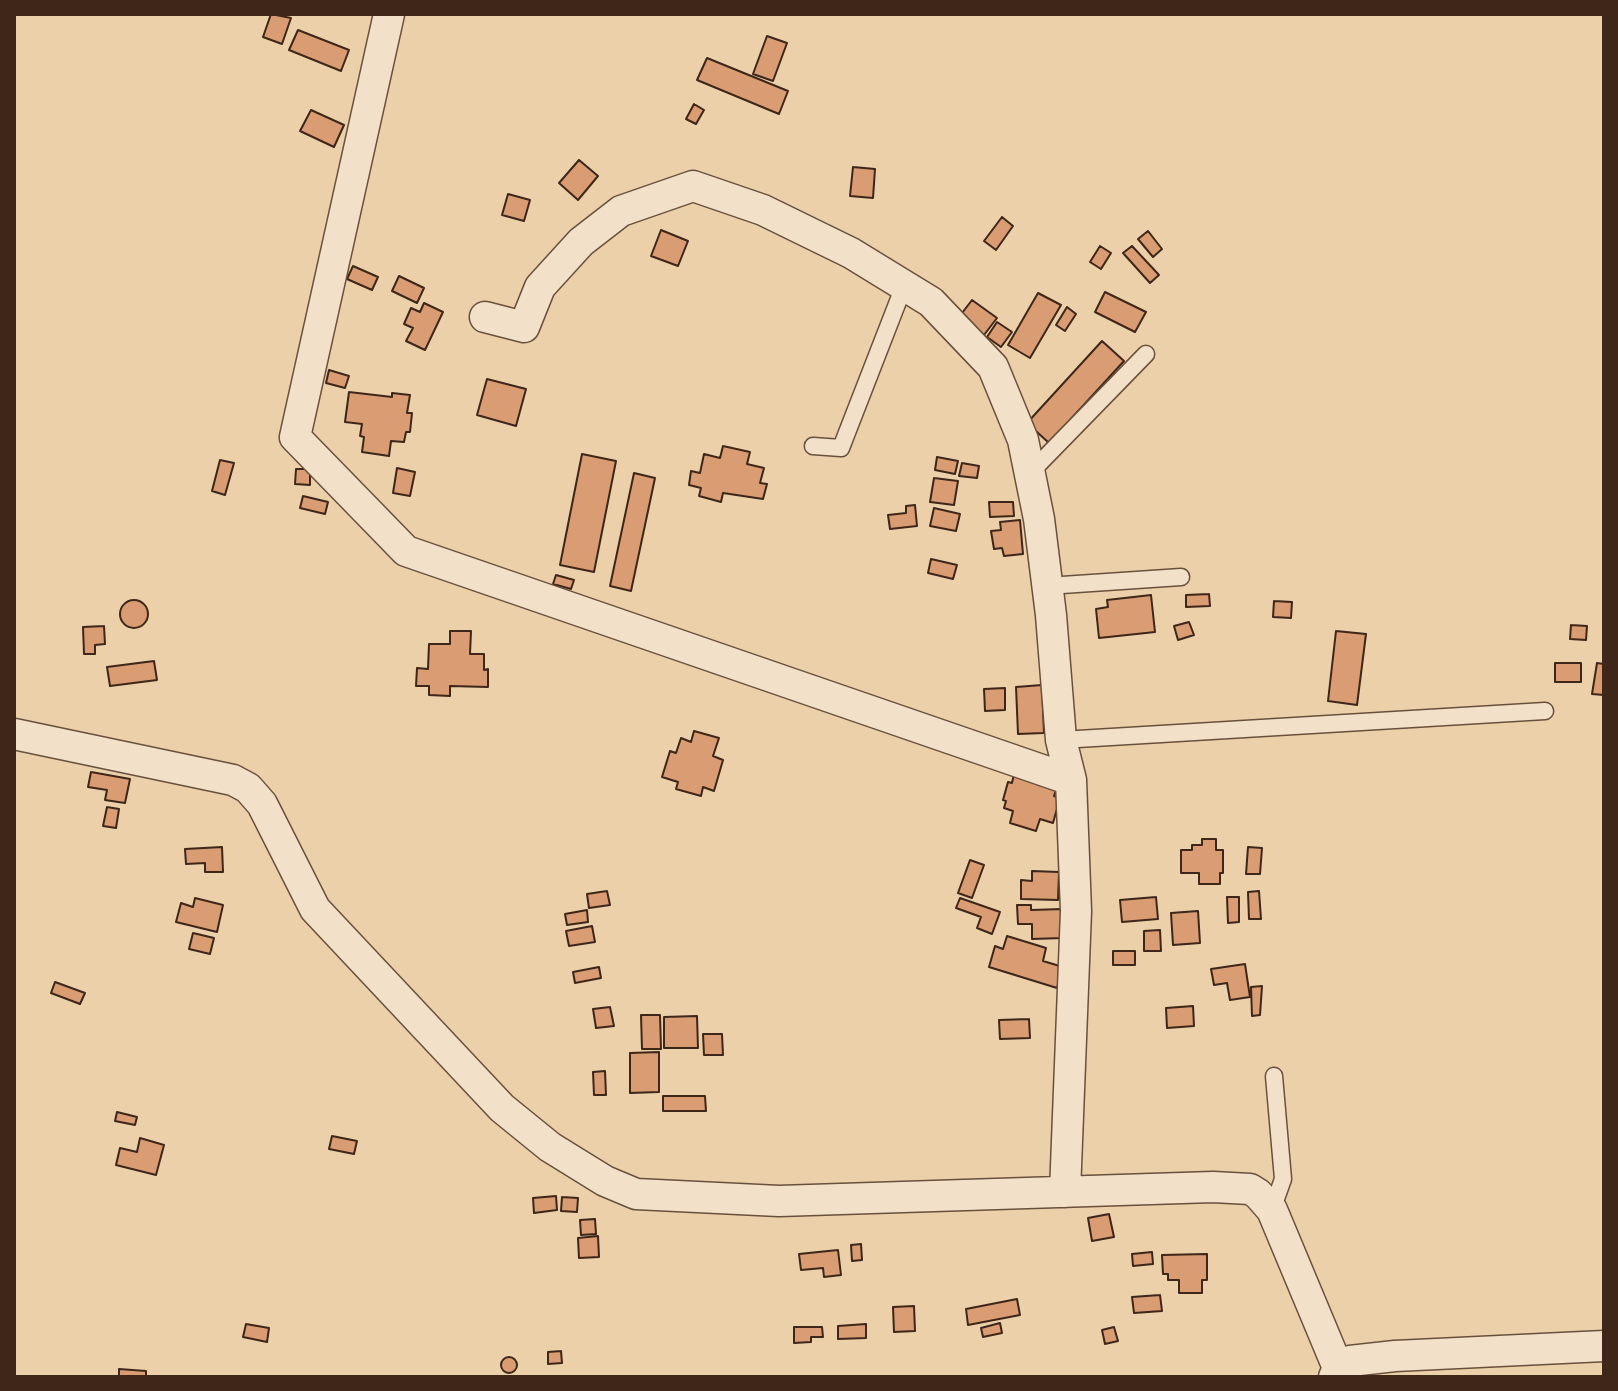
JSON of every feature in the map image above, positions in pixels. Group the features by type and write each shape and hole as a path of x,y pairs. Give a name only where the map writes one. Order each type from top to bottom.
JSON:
{"street":[{"path":"389,14 295,437 406,551 1071,780"},
{"path":"485,317 524,327 540,287 581,242 621,211 693,186 763,210 851,253 931,302 993,367 1023,440 1039,519 1061,740 1071,780 1076,911 1065,1192"},
{"path":"14,734 233,780 248,788 262,804 315,909 502,1108 550,1147 605,1181 636,1194 779,1201 1239,1188 1258,1194 1272,1210 1336,1372 1350,1361 1395,1356 1604,1346"}],"lane":[{"path":"813,446 841,448 904,286"},
{"path":"1030,473 1146,354"},
{"path":"1047,586 1181,577"},
{"path":"1061,740 1545,711"},
{"path":"1272,1210 1283,1179 1274,1076"}],"building":[{"path":"271,14 291,18 282,44 263,37"},
{"path":"298,30 349,50 341,71 289,50"},
{"path":"767,36 787,43 773,81 753,74"},
{"path":"707,58 788,91 779,114 697,80"},
{"path":"694,104 704,110 696,124 686,119"},
{"path":"311,110 344,125 334,147 300,131"},
{"path":"579,160 598,176 578,200 559,183"},
{"path":"853,167 875,169 873,198 850,196"},
{"path":"508,194 530,200 524,221 502,215"},
{"path":"1002,217 1013,226 996,250 984,241"},
{"path":"661,230 688,241 678,266 651,256"},
{"path":"1148,231 1162,249 1153,257 1138,239"},
{"path":"1100,246 1111,253 1101,269 1090,262"},
{"path":"1132,246 1159,275 1150,283 1123,253"},
{"path":"353,266 378,277 372,290 347,279"},
{"path":"399,276 424,288 417,303 392,291"},
{"path":"1105,292 1146,312 1135,332 1095,312"},
{"path":"1038,293 1061,305 1030,358 1008,345"},
{"path":"972,300 997,318 984,335 959,317"},
{"path":"424,303 443,312 425,350 406,341 413,328 404,324 411,308 420,312"},
{"path":"1067,307 1076,314 1065,331 1056,325"},
{"path":"997,322 1012,332 1001,347 987,337"},
{"path":"1102,341 1124,361 1049,443 1027,423"},
{"path":"329,370 349,376 345,388 326,383"},
{"path":"487,379 526,389 516,426 477,415"},
{"path":"349,392 392,397 392,393 410,395 407,413 412,413 410,432 406,432 404,442 391,441 389,456 362,452 362,424 345,422"},
{"path":"723,446 750,452 747,464 764,468 760,483 767,484 763,499 723,493 721,502 699,496 701,488 689,485 691,471 700,473 704,454 720,458"},
{"path":"582,454 616,461 594,572 560,565"},
{"path":"937,457 958,461 955,474 935,470"},
{"path":"220,460 234,463 225,495 212,491"},
{"path":"962,463 979,466 977,478 959,476"},
{"path":"397,468 415,472 410,496 393,493"},
{"path":"296,469 310,469 310,485 295,484"},
{"path":"634,473 655,478 631,591 610,586"},
{"path":"934,478 958,481 954,505 930,502"},
{"path":"303,496 328,502 325,514 300,508"},
{"path":"989,502 1013,502 1014,516 990,517"},
{"path":"915,505 917,526 890,529 888,515 906,513 906,506"},
{"path":"934,508 960,514 956,531 930,526"},
{"path":"1020,520 1023,554 1004,556 1002,548 994,549 991,531 1001,530 1000,522"},
{"path":"931,559 957,565 953,579 928,573"},
{"path":"556,575 574,580 571,589 553,584"},
{"path":"1209,594 1210,606 1186,607 1186,595"},
{"path":"1151,595 1155,632 1099,638 1096,609 1108,607 1107,600"},
{"path":"134,600 144,604 148,614 144,624 134,628 124,624 120,614 124,604"},
{"path":"1274,601 1292,602 1291,618 1273,617"},
{"path":"1189,622 1194,635 1178,640 1174,626"},
{"path":"1571,625 1587,626 1586,640 1570,639"},
{"path":"104,626 105,644 95,645 95,654 84,654 83,627"},
{"path":"450,631 471,631 470,654 484,654 488,687 450,686 450,696 429,695 429,686 416,686 417,668 428,669 429,644 450,644"},
{"path":"1336,631 1366,634 1357,705 1328,701"},
{"path":"154,661 157,680 110,686 107,667"},
{"path":"1555,663 1581,663 1581,682 1555,682"},
{"path":"1597,663 1604,664 1604,695 1592,694"},
{"path":"1042,685 1044,733 1018,734 1016,687"},
{"path":"1005,688 1005,710 985,711 984,689"},
{"path":"694,731 719,738 713,756 723,760 714,791 703,787 701,796 676,789 678,782 662,777 670,751 676,753 681,738 691,742"},
{"path":"91,772 130,779 125,803 105,800 107,790 88,787"},
{"path":"1014,774 1057,787 1054,796 1060,798 1053,823 1040,819 1036,831 1010,823 1013,811 1004,808 1006,801 1003,800 1008,782 1012,783"},
{"path":"107,807 119,809 116,828 103,826"},
{"path":"1202,839 1216,839 1216,850 1223,850 1220,884 1199,884 1199,873 1181,873 1181,850 1192,850 1192,845 1202,845"},
{"path":"222,847 223,872 205,872 205,863 186,864 185,849"},
{"path":"1248,847 1262,848 1260,874 1246,874"},
{"path":"970,860 984,865 972,898 958,893"},
{"path":"1032,871 1059,872 1058,900 1021,899 1021,880 1032,881"},
{"path":"607,891 610,905 589,908 587,894"},
{"path":"1259,891 1261,919 1249,919 1248,892"},
{"path":"1156,897 1158,919 1122,922 1120,900"},
{"path":"1227,897 1239,897 1239,922 1228,923"},
{"path":"195,898 223,905 217,932 176,922 181,903 193,907"},
{"path":"960,898 1000,912 992,934 977,928 981,917 956,908"},
{"path":"1017,905 1031,905 1031,910 1063,909 1063,938 1032,939 1032,924 1018,924"},
{"path":"587,910 588,922 567,925 565,914"},
{"path":"1198,911 1200,943 1173,945 1171,913"},
{"path":"592,926 595,942 569,946 566,931"},
{"path":"1160,930 1161,951 1144,951 1144,931"},
{"path":"193,933 214,938 210,954 189,949"},
{"path":"1007,936 1046,948 1043,961 1063,967 1057,988 989,967 995,946 1003,949"},
{"path":"1113,951 1135,951 1135,965 1113,965"},
{"path":"1245,964 1250,997 1230,1000 1227,983 1214,985 1211,969"},
{"path":"599,967 601,978 575,983 573,972"},
{"path":"55,982 85,993 80,1004 51,993"},
{"path":"1262,986 1260,1015 1252,1016 1251,987"},
{"path":"1193,1006 1194,1026 1167,1028 1166,1008"},
{"path":"610,1007 614,1026 596,1028 593,1009"},
{"path":"641,1015 660,1015 661,1049 642,1049"},
{"path":"697,1016 698,1048 664,1048 664,1017"},
{"path":"1029,1019 1030,1038 1000,1039 999,1020"},
{"path":"703,1034 722,1034 723,1055 704,1055"},
{"path":"659,1052 659,1092 630,1093 630,1053"},
{"path":"605,1071 606,1095 594,1095 593,1072"},
{"path":"663,1096 705,1096 706,1111 663,1111"},
{"path":"117,1112 137,1117 135,1125 115,1121"},
{"path":"332,1136 357,1141 354,1154 329,1149"},
{"path":"140,1138 164,1145 156,1175 116,1165 120,1148 137,1152"},
{"path":"556,1196 557,1210 534,1213 533,1198"},
{"path":"562,1197 578,1198 577,1212 561,1211"},
{"path":"1109,1214 1114,1237 1092,1241 1088,1218"},
{"path":"595,1219 596,1234 581,1235 580,1220"},
{"path":"598,1236 599,1257 579,1258 578,1238"},
{"path":"861,1244 862,1260 852,1261 851,1245"},
{"path":"838,1250 841,1275 824,1277 823,1268 801,1270 799,1254"},
{"path":"1152,1252 1153,1264 1133,1266 1132,1254"},
{"path":"1207,1254 1207,1280 1202,1280 1202,1293 1179,1293 1179,1280 1168,1280 1168,1274 1163,1274 1162,1255"},
{"path":"1160,1295 1162,1311 1134,1313 1132,1297"},
{"path":"1017,1299 1020,1315 968,1325 966,1309"},
{"path":"914,1306 915,1331 894,1332 893,1307"},
{"path":"1000,1323 1002,1333 983,1337 981,1328"},
{"path":"246,1324 269,1328 267,1342 243,1337"},
{"path":"866,1324 866,1338 838,1339 838,1326"},
{"path":"794,1327 822,1327 823,1337 811,1337 811,1342 794,1343"},
{"path":"1114,1327 1118,1341 1105,1344 1102,1330"},
{"path":"561,1351 562,1363 548,1364 548,1352"},
{"path":"506,1357 512,1357 517,1365 515,1371 506,1373 501,1368 501,1362"},
{"path":"119,1369 146,1371 146,1377 119,1377"}]}
